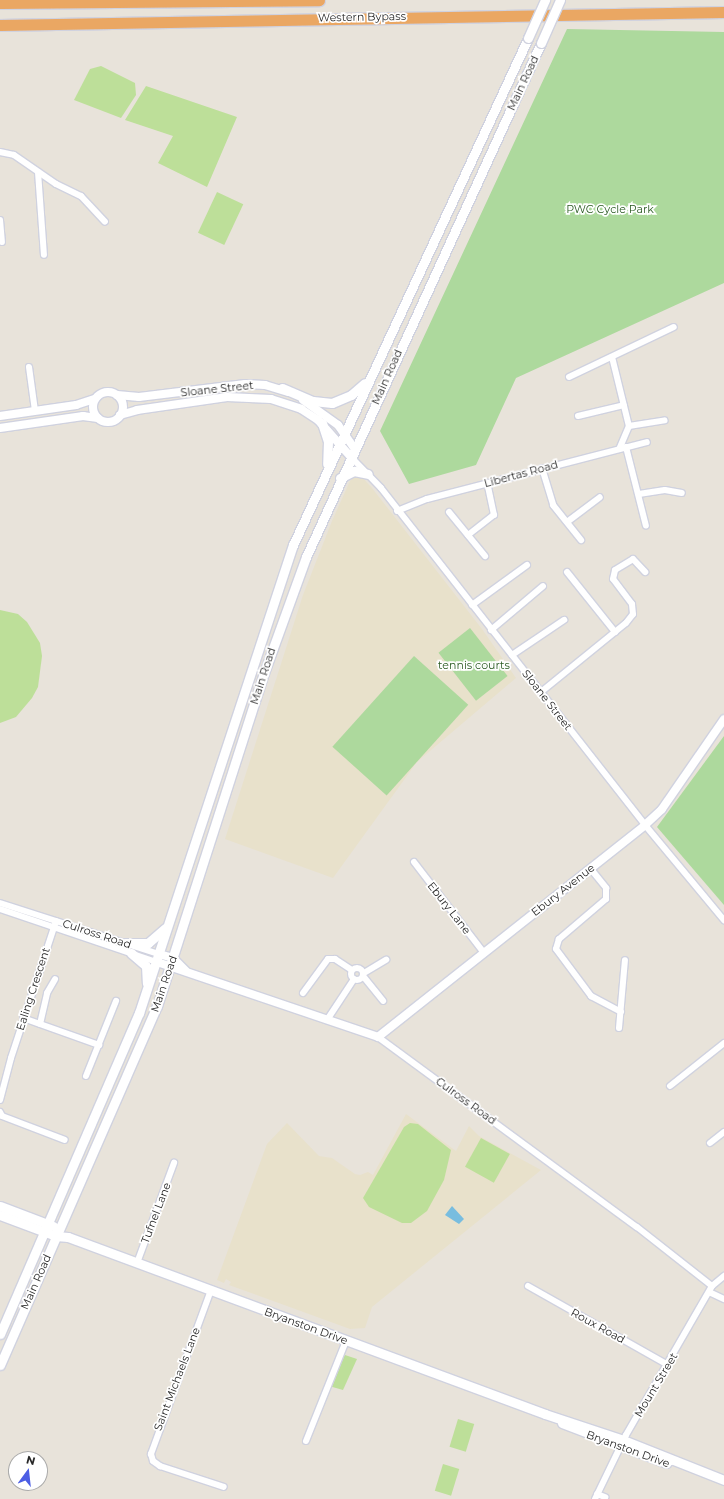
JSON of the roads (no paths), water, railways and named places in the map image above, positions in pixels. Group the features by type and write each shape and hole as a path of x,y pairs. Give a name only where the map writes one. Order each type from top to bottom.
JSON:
{"highway":[{"name":"Western Bypass","path":"0,2 318,0"},
{"name":"Western Bypass","path":"0,25 724,12"}],"main road":[{"name":"Main Road","path":"0,1334 47,1228 147,991 286,566 326,471 345,433 369,378 545,0"},
{"name":"Main Road","path":"0,1365 147,1029 172,962 279,627 340,478 354,455 560,0"},
{"path":"282,388 313,401 332,403 351,396 369,378"},
{"path":"322,424 328,441 326,471"},
{"path":"340,478 354,471 368,474"},
{"path":"124,943 152,941 169,923"},
{"path":"131,953 146,966 147,991"},
{"name":"Bryanston Drive","path":"0,1206 68,1237 545,1414 692,1472 713,1476 724,1480"},
{"path":"68,1210 68,1229 86,1243"},
{"name":"Bryanston Drive","path":"0,1215 28,1225 47,1228"},
{"path":"28,1225 36,1238 38,1249"}],"street":[{"path":"0,152 14,155 38,172 81,196 105,222"},
{"path":"38,172 44,255"},
{"path":"0,220 2,242"},
{"path":"569,377 674,327"},
{"path":"612,357 629,426 619,449"},
{"path":"29,368 35,411 39,416 53,420"},
{"name":"Sloane Street","path":"117,395 139,397 245,384 282,388 312,406 345,433 354,455"},
{"path":"0,416 65,406 95,399 107,392 117,395 122,407 120,415 110,421 98,418 72,418 0,428"},
{"name":"Sloane Street","path":"120,415 137,410 249,396 290,404 322,424 354,455 397,512 512,655 645,825 724,920"},
{"path":"95,399 93,407 98,418"},
{"path":"578,416 624,405"},
{"path":"65,406 72,418"},
{"path":"629,426 665,420"},
{"path":"0,424 13,426"},
{"name":"Libertas Road","path":"397,512 427,499 647,442"},
{"path":"626,447 646,526"},
{"path":"542,468 553,505 582,540"},
{"path":"468,534 494,515 487,483"},
{"path":"639,494 662,490 682,493"},
{"path":"567,522 600,496"},
{"path":"449,512 486,556"},
{"path":"541,692 630,619 634,608 613,580 613,572 630,559 638,562 645,572"},
{"path":"472,605 527,565"},
{"path":"567,572 615,632"},
{"path":"491,630 543,586"},
{"path":"512,655 564,620"},
{"name":"Ebury Avenue","path":"378,1037 645,825 662,808 724,719"},
{"name":"Ebury Lane","path":"414,862 484,953"},
{"path":"590,868 605,886 606,899 559,938 556,949 592,996 612,1009 621,1012"},
{"name":"Culross Road","path":"0,903 131,953 172,962 188,973 378,1037 637,1227 724,1299"},
{"name":"Culross Road","path":"0,909 124,943 158,958"},
{"name":"Ealing Crescent","path":"0,1100 23,1018 55,924"},
{"path":"303,993 328,959 335,959 352,970 359,968 383,1001"},
{"path":"354,979 359,980 386,960"},
{"path":"619,1028 625,960"},
{"path":"352,970 351,976 354,979"},
{"path":"40,1024 47,993 55,979"},
{"path":"327,1020 354,979"},
{"path":"86,1076 116,1001"},
{"path":"23,1018 99,1045"},
{"path":"670,1086 724,1043"},
{"path":"0,1112 2,1116 65,1140"},
{"path":"710,1143 724,1132"},
{"name":"Tufnel Lane","path":"137,1263 174,1163"},
{"name":"Mount Street","path":"596,1496 621,1443 668,1365 711,1289 724,1276"},
{"name":"Roux Road","path":"528,1286 668,1365"},
{"name":"Saint Michaels Lane","path":"211,1290 153,1443 151,1458 160,1466 224,1487"},
{"path":"306,1441 346,1341"},
{"path":"596,1496 605,1497"}],"water":[{"path":"452,1206 464,1219 459,1224 445,1215"}],"park label":[{"name":"PWC Cycle Park","path":"610,209"},
{"name":"tennis courts","path":"474,665"}]}
